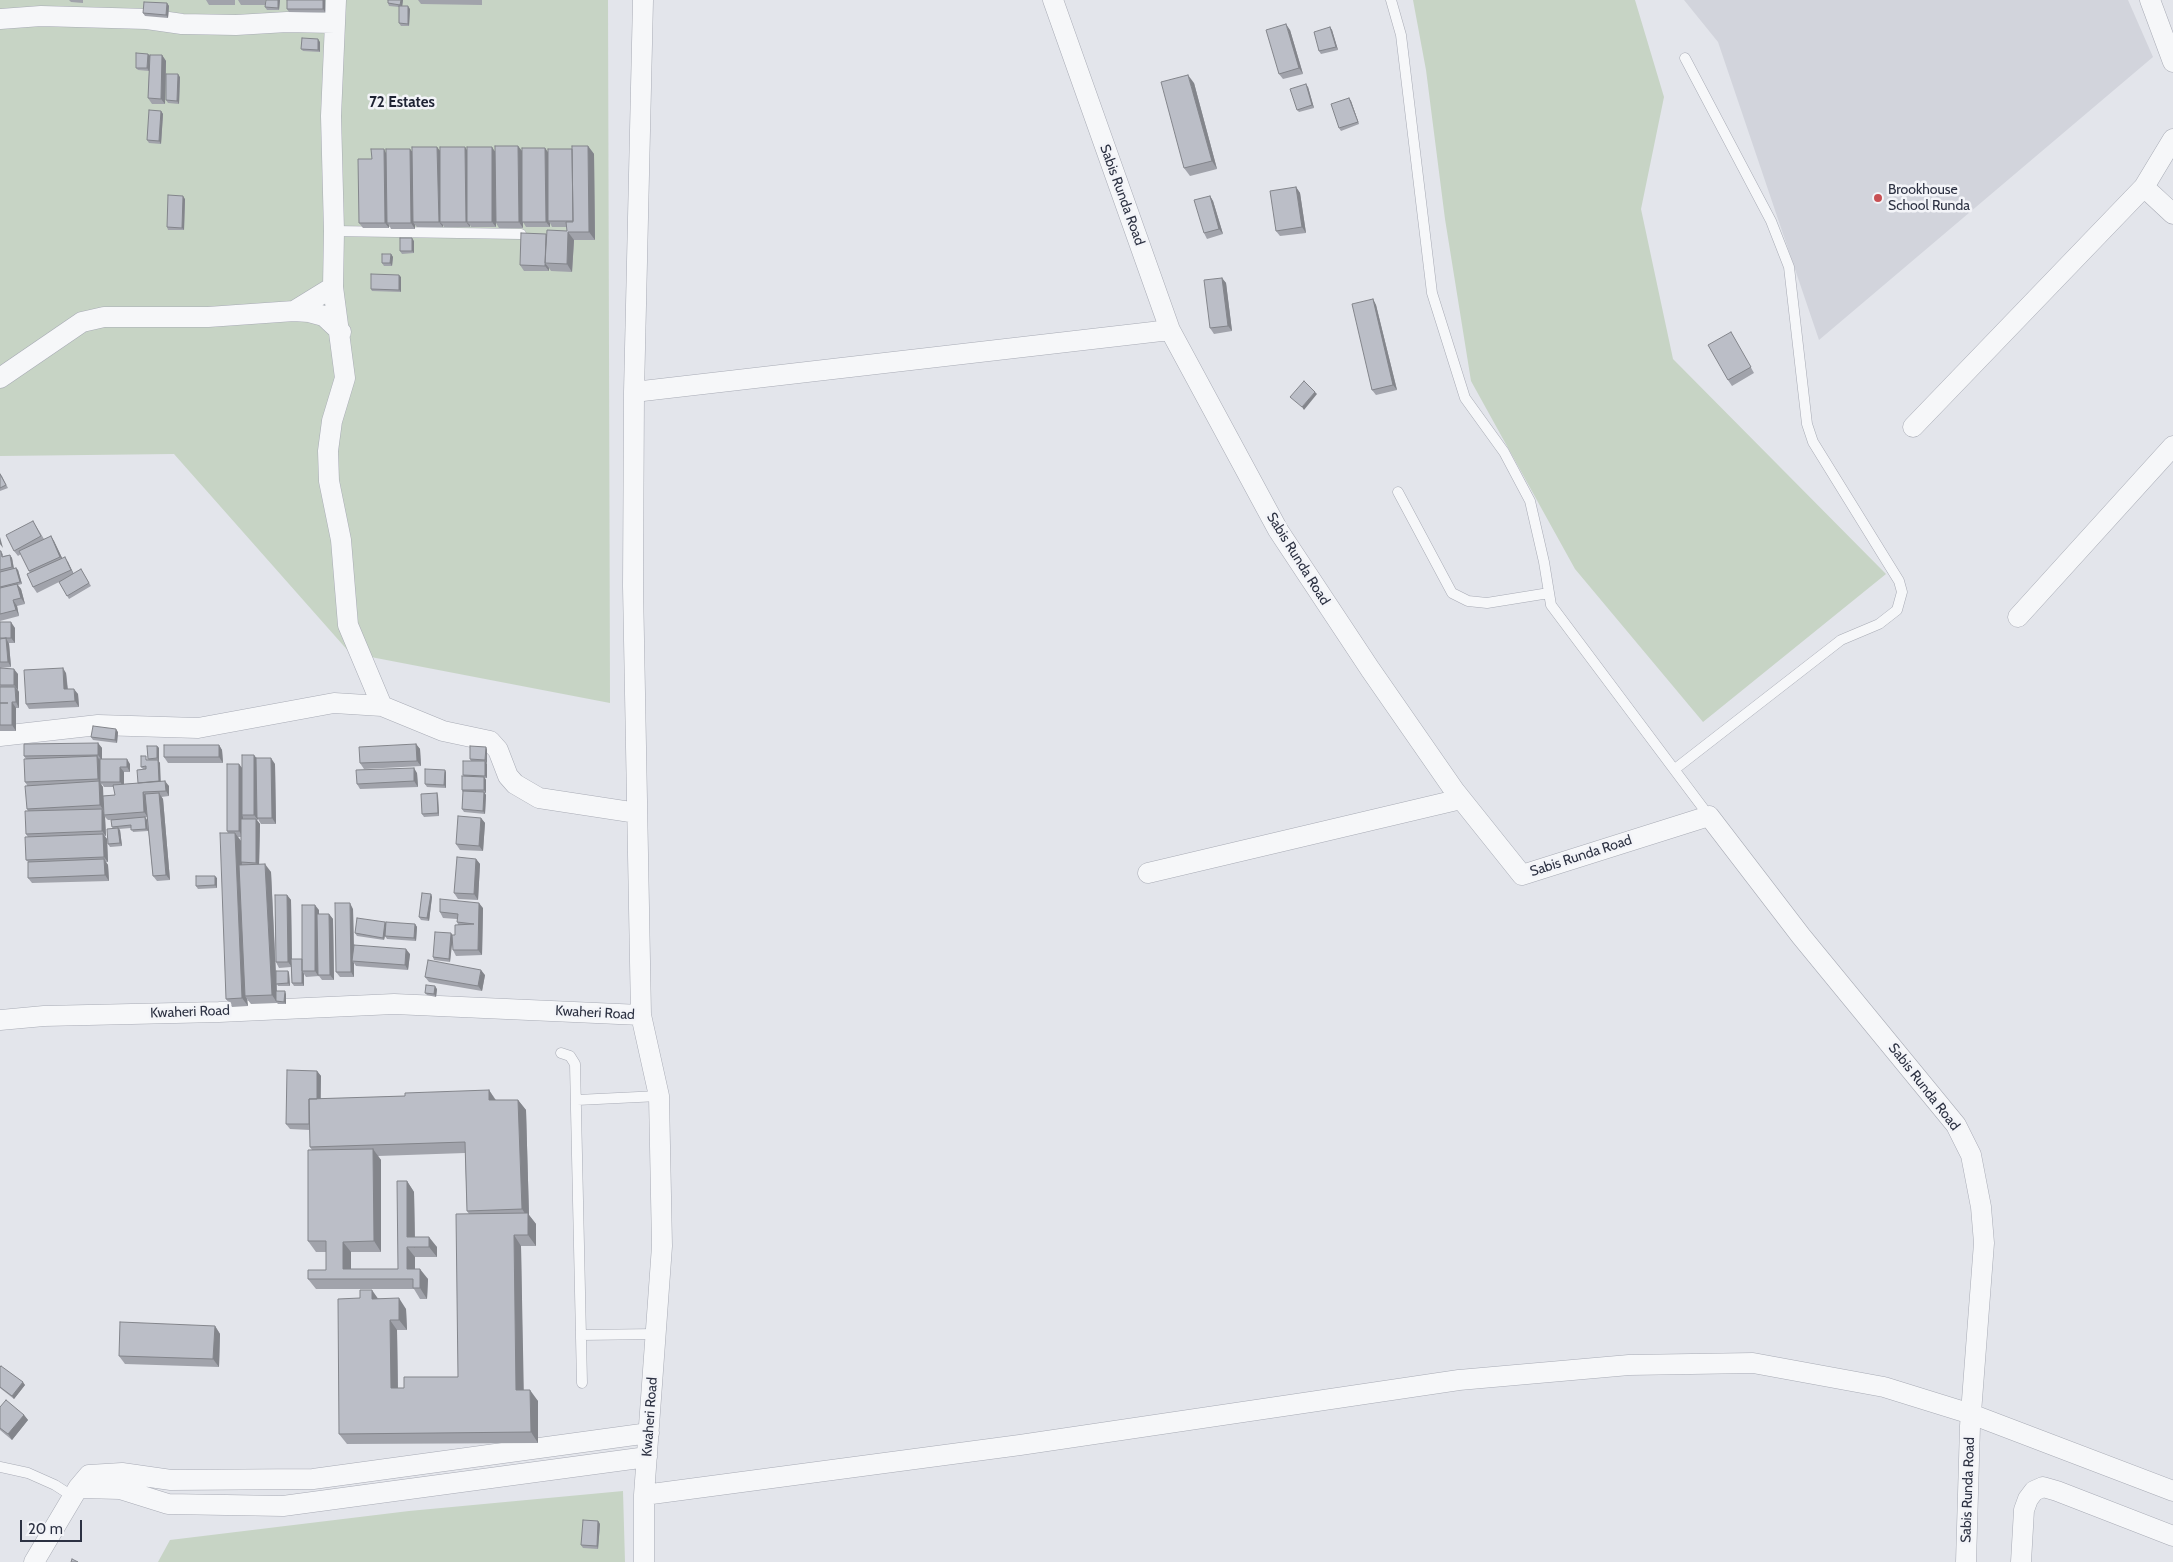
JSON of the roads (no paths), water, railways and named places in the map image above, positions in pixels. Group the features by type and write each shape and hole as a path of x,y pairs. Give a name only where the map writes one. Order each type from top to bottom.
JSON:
{"street":[{"path":"336,0 331,116 334,231 333,288 341,332 346,378 332,421 328,451 329,481 341,540 348,625 382,706"},
{"path":"642,1015 633,586 634,392 643,0"},
{"name":"Sabis Runda Road","path":"1053,0 1170,330 1278,530 1370,669 1461,799 1522,875 1709,816 1801,936 1956,1125 1971,1155 1981,1208 1984,1243 1971,1414 1966,1562"},
{"path":"2150,0 2173,62"},
{"path":"0,19 50,16 147,19 182,24 335,23"},
{"path":"1913,427 2144,187 2173,139"},
{"path":"2144,187 2173,214"},
{"path":"294,311 333,288"},
{"path":"0,378 82,322 104,317 208,317 294,311 324,316 341,332"},
{"path":"634,392 1170,330"},
{"path":"2018,617 2173,446"},
{"path":"0,736 98,725 198,728 334,703 382,706 443,731 490,740 498,750 508,776 515,784 539,798 637,813"},
{"path":"1148,873 1461,799"},
{"name":"Kwaheri Road","path":"0,1020 44,1016 219,1012 394,1004 642,1015 659,1096 662,1246 644,1495 644,1562"},
{"path":"644,1495 1030,1444 1458,1380 1629,1365 1753,1363 1884,1388 1971,1414 2173,1491"},
{"path":"34,1562 75,1492 89,1475 122,1474 171,1480 280,1481 313,1479 649,1434"},
{"path":"75,1492 93,1487 120,1489 168,1504 283,1506 647,1457"},
{"path":"280,1481 283,1506"},
{"path":"2021,1562 2024,1510 2031,1495 2043,1487 2173,1536"}],"lane":[{"path":"1391,0 1401,34 1432,293 1465,398 1504,452 1530,501 1551,605 1709,816"},
{"path":"1675,769 1841,640 1879,624 1897,610 1901,599 1899,582 1813,442 1807,424 1788,267 1771,221 1685,58"},
{"path":"334,231 521,234"},
{"path":"1398,492 1452,593 1468,601 1487,603 1549,593"},
{"path":"561,1053 570,1056 575,1064 582,1383"},
{"path":"577,1100 659,1096"},
{"path":"581,1335 656,1334"},
{"path":"0,1467 28,1472 75,1492"}],"place":[{"name":"Brookhouse School Runda","path":"1878,198"}],"district":[{"name":"72 Estates","path":"402,103"}]}
